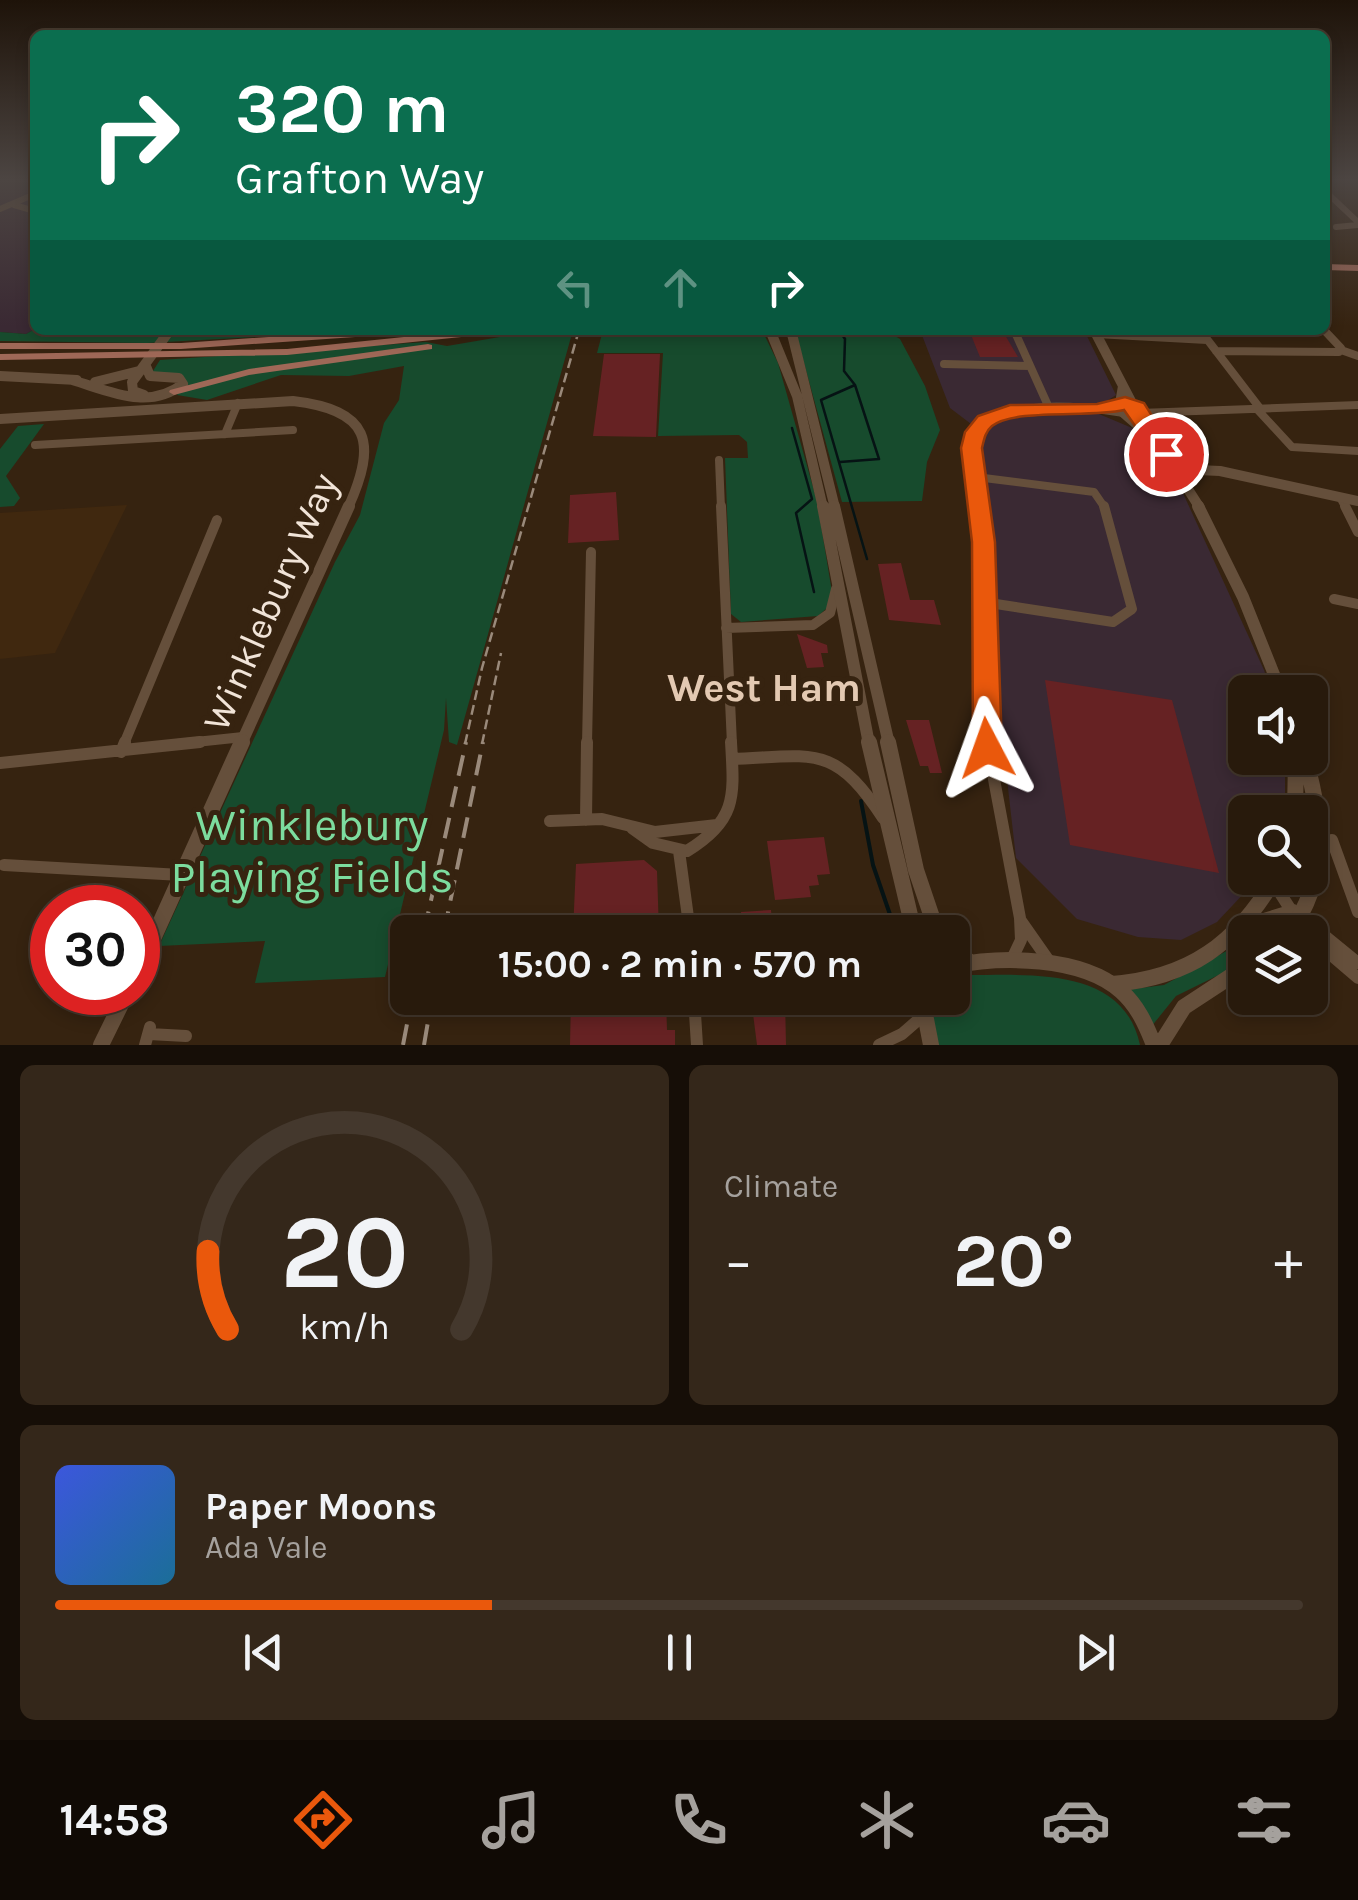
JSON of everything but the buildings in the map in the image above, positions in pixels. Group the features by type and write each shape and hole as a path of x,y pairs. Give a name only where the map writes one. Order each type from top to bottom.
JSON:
{"main road":[{"path":"1330,268 1358,271"},
{"path":"1330,274 1358,271"},
{"path":"0,346 181,346 340,335"},
{"path":"0,357 288,352 452,335"},
{"path":"174,392 250,372 378,356 488,335"}],"street":[{"path":"153,397 133,391 144,367 168,335"},
{"path":"772,335 791,372 833,552 885,820 910,915"},
{"path":"792,335 854,580 916,870 932,915"},
{"path":"1016,335 1050,410"},
{"path":"1097,335 1123,386 1130,410 1176,470 1248,612 1274,675"},
{"path":"1133,335 1207,340"},
{"path":"1204,335 1292,447 1358,451"},
{"path":"1328,335 1341,350"},
{"path":"1183,339 1215,350 1341,350 1358,356"},
{"path":"944,364 1030,366"},
{"path":"72,380 115,395 153,397 174,392 183,384 179,378 152,376 144,367"},
{"path":"0,376 104,382 144,367"},
{"name":"Winklebury Way","path":"0,418 293,401 335,408 361,426 367,451 353,498 160,926"},
{"path":"224,434 238,403"},
{"path":"1010,962 1021,940 1020,918 992,795 982,674 983,542 972,448 979,426 1010,411 1153,412 1358,405"},
{"path":"35,445 293,430"},
{"path":"550,821 620,822 653,843 681,850 707,840 734,800 719,460"},
{"path":"1176,470 1220,470 1358,500"},
{"path":"976,477 1094,492 1104,501 1132,610 1130,615 1112,622 983,602"},
{"path":"1341,499 1358,532"},
{"path":"120,752 217,520"},
{"path":"586,820 591,552"},
{"path":"726,628 812,625 830,613 836,594 833,552"},
{"path":"1334,600 1358,604"},
{"path":"0,763 246,736"},
{"path":"732,758 804,756 830,760 856,778 885,820"},
{"path":"1301,915 1318,858 1318,822 1308,775"},
{"path":"632,828 681,829 720,824"},
{"path":"681,829 671,842 681,850 689,915"},
{"path":"681,829 694,837 681,850"},
{"path":"1332,840 1358,912"},
{"path":"4,865 184,875"},
{"path":"1020,918 1051,964"},
{"path":"1328,944 1358,963"},
{"path":"1112,984 1152,982 1180,973 1228,945"},
{"path":"1328,952 1358,978"},
{"path":"970,964 1051,964 1095,972 1112,984 1144,1019 1157,1045"},
{"path":"1157,1045 1172,1016 1182,1006 1228,978"},
{"path":"101,1045 116,1015"},
{"path":"695,1015 697,1045"},
{"path":"878,1045 902,1034 919,1015"},
{"path":"928,1015 931,1045"},
{"path":"148,1035 186,1036"}],"shaded area":[{"path":"0,229 30,229 30,332 0,332"},
{"path":"922,335 1086,335 1116,395 1096,408 1099,414 1144,433 1171,467 1264,670 1266,675 1228,675 1228,775 1285,775 1285,793 1228,795 1228,895 1242,895 1217,922 1181,940 1138,937 1077,919 1016,858 987,604 987,532 977,450 983,433 950,408"},
{"path":"127,505 55,653 0,659 0,513"}],"green space":[{"path":"0,332 295,335 147,343 0,341"},
{"name":"Winklebury Playing Fields","path":"512,335 572,335 457,745 449,742 446,698 444,730 400,915 390,915 390,956 385,977 255,983 265,941 160,944 360,515 384,423 399,400 404,366 349,376 281,375 207,400 177,395 186,381 151,374 160,360 426,342 447,346"},
{"path":"602,335 764,335 778,363 817,501 832,592 827,608 818,616 741,622 731,614 725,458 748,458 747,442 739,435 658,436 663,353 597,353"},
{"path":"796,335 893,335 900,339 925,386 940,430 927,462 922,501 842,502"},
{"path":"44,424 6,476 20,498 14,506 0,507 0,449 18,426"},
{"path":"1228,950 1228,970 1176,996 1151,1027 1125,990 1164,985"},
{"path":"970,975 1040,976 1092,987 1113,1000 1130,1018 1140,1045 935,1045 934,1015 970,1015"}],"waterway":[{"path":"842,335 844,371 855,385"},
{"path":"840,462 879,459 855,385"},
{"path":"855,385 821,400 867,559"},
{"path":"792,428 812,499 796,513 814,592"},
{"path":"861,801 873,865 890,915"}],"railway":[{"path":"465,744 482,668 578,335"},
{"path":"482,744 501,653"},
{"path":"428,915 466,742"},
{"path":"447,915 483,742"},
{"path":"403,1045 409,1015"},
{"path":"424,1045 429,1015"}],"district":[{"name":"West Ham","path":"764,687"}],"route":[{"path":"987,748 982,674 983,542 972,448 979,426 1010,411 1097,410 1125,403 1137,408 1148,433 1166,454"}]}
